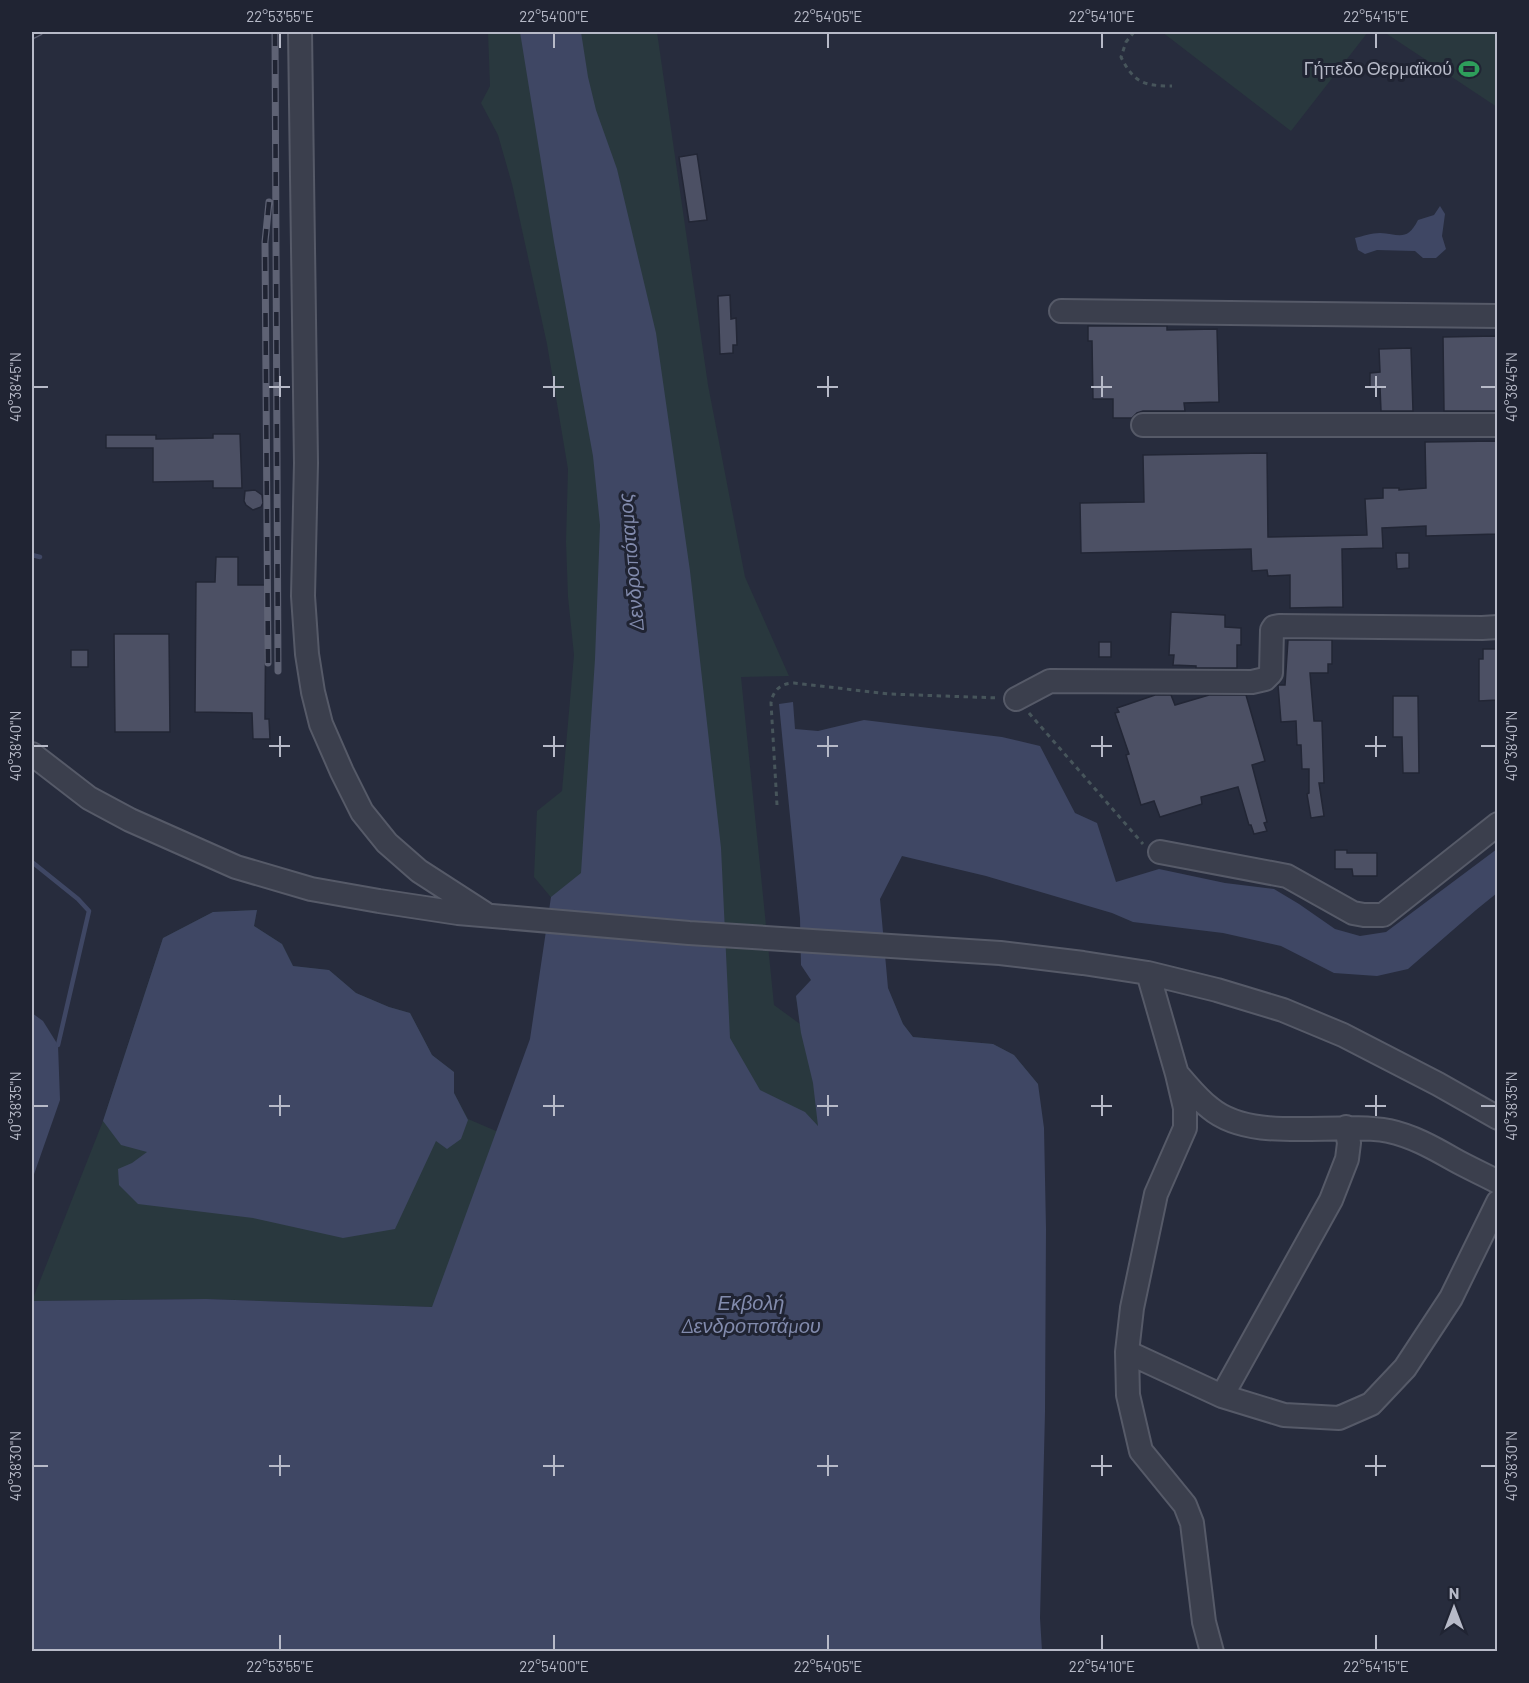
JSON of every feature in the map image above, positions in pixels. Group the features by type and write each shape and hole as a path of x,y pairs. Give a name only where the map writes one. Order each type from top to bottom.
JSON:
{"street":[{"path":"300,32 306,463 303,596 307,654 313,692 321,724 362,812 387,843 419,872 488,915"},
{"path":"1061,311 1497,316"},
{"path":"1143,425 1497,425"},
{"path":"1016,699 1050,681 1252,682 1265,679 1271,673 1272,630 1279,626 1497,627"},
{"path":"32,754 89,798 130,820 236,867 311,889 379,902 458,913 689,933 1000,953 1148,974 1217,990 1283,1010 1343,1035 1438,1084 1497,1118"},
{"path":"1160,852 1287,876 1353,913 1383,915 1497,824"},
{"path":"1148,974 1177,1074 1185,1108 1185,1128 1156,1194 1132,1308 1127,1352 1128,1395 1142,1451 1185,1505 1192,1523 1204,1622 1212,1652"},
{"path":"1177,1074 1210,1109 1230,1120 1256,1127 1284,1129 1346,1127 1392,1132 1423,1142 1497,1182"},
{"path":"1222,1396 1331,1200 1347,1160 1349,1143 1346,1127"},
{"path":"1127,1352 1222,1396 1284,1414 1339,1418 1371,1404 1405,1368 1451,1298 1497,1202"}],"path":[{"path":"1134,32 1126,42 1121,57 1127,69 1137,80 1153,86 1172,86"},
{"path":"777,805 771,703 772,696 781,686 794,683 889,694 1016,699 1139,840 1160,852"}],"shaded area":[{"path":"488,32 657,32 708,385 745,577 789,676 741,677 774,1005 800,1024 796,996 888,989 903,1024 913,1037 993,1044 1014,1055 1038,1084 432,1307 206,1299 32,1301 103,1121 163,938 213,912 257,910 254,926 282,944 293,966 329,970 356,993 410,1013 432,1055 454,1072 454,1093 468,1119 510,1137 547,1002 554,901 534,877 537,811 562,791 574,655 568,597 566,542 568,469 547,344 512,184 498,135 481,103 490,86"},
{"path":"1162,32 1368,32 1291,131"},
{"name":"Γήπεδο Θερμαϊκού","path":"1384,32 1497,32 1497,107"}],"water":[{"path":"520,32 581,32 596,110 617,169 656,333 690,571 721,848 730,1038 760,1090 805,1112 818,1126 813,1083 801,1033 796,996 811,980 801,965 800,918 779,704 793,702 795,729 818,731 864,720 1002,737 1040,746 1075,813 1097,823 1116,882 1159,869 1225,883 1274,889 1335,929 1360,936 1386,932 1497,849 1497,893 1408,969 1377,976 1334,973 1281,946 1223,933 1133,922 1112,913 986,876 902,856 880,899 888,988 903,1024 913,1037 993,1044 1014,1055 1038,1084 1044,1128 1046,1229 1045,1412 1040,1618 1042,1651 32,1651 32,1301 206,1299 432,1307 530,1039 551,897 581,873 595,659 600,525 593,456 554,242"},
{"path":"1440,206 1445,214 1442,236 1446,249 1436,258 1423,258 1415,251 1377,250 1365,254 1358,250 1355,238 1377,233 1406,234 1418,220 1434,215"},
{"path":"257,910 254,926 282,944 293,966 329,970 356,993 410,1013 432,1055 454,1072 454,1093 468,1120 461,1139 447,1149 436,1141 395,1229 343,1238 253,1218 138,1204 119,1185 118,1169 132,1163 147,1152 121,1145 103,1121 163,938 213,912"},
{"path":"32,1013 43,1021 58,1045 60,1100 32,1180"}],"building":[{"path":"697,154 707,220 689,222 679,157"},
{"path":"730,295 731,319 736,318 737,345 733,345 733,353 720,354 718,296"},
{"path":"1088,326 1167,326 1167,330 1217,329 1219,402 1184,403 1185,411 1143,411 1132,418 1113,418 1113,399 1093,399 1092,341 1088,341"},
{"path":"1497,336 1497,411 1444,411 1443,337"},
{"path":"1411,348 1413,411 1381,411 1380,387 1370,387 1370,373 1380,372 1379,349"},
{"path":"213,434 240,434 242,488 213,488 213,481 153,482 153,448 106,448 106,435 156,435 156,439 213,438"},
{"path":"1497,441 1497,534 1426,536 1426,526 1382,528 1383,548 1342,549 1343,607 1290,608 1290,575 1268,576 1267,570 1252,571 1251,549 1081,553 1080,503 1144,502 1143,455 1267,453 1268,537 1367,535 1365,499 1383,498 1383,488 1399,488 1399,490 1426,488 1425,442"},
{"path":"255,490 262,495 263,503 261,507 253,510 244,501 245,491"},
{"path":"1396,553 1409,553 1409,568 1397,569"},
{"path":"216,557 238,557 238,585 266,585 265,719 269,719 270,739 253,739 252,713 195,712 196,582 215,582"},
{"path":"1171,612 1225,615 1225,627 1241,628 1241,645 1237,645 1237,668 1196,668 1196,666 1173,665 1174,655 1169,655"},
{"path":"114,634 169,634 170,732 115,732"},
{"path":"1288,640 1332,640 1332,664 1328,664 1328,673 1310,673 1314,721 1322,721 1324,783 1319,783 1324,816 1311,818 1307,794 1309,793 1309,769 1302,769 1301,745 1297,745 1296,721 1281,722 1278,685 1285,685"},
{"path":"1099,642 1111,642 1111,657 1099,657"},
{"path":"1483,649 1497,649 1497,700 1479,701 1479,659 1483,659"},
{"path":"71,650 88,650 88,667 71,667"},
{"path":"1155,695 1171,695 1175,705 1209,695 1246,695 1265,761 1252,765 1267,822 1264,823 1267,831 1254,834 1249,825 1238,787 1201,797 1202,804 1160,817 1154,801 1141,805 1126,755 1129,754 1115,713 1119,712 1117,708"},
{"path":"1393,696 1418,696 1419,773 1403,773 1402,737 1393,737"},
{"path":"1335,850 1347,850 1347,853 1377,853 1377,876 1353,876 1352,869 1335,869"}],"waterway":[{"path":"32,555 40,557"},
{"path":"32,862 78,899 89,911 58,1045"}],"railway":[{"path":"32,36 40,32"},
{"path":"275,32 278,671"},
{"path":"268,663 265,242 269,202"}],"place":[{"name":"Γήπεδο Θερμαϊκού","path":"1469,69"}],"water label":[{"name":"Δενδροπόταμος","path":"631,562"},
{"name":"Εκβολή Δενδροποτάμου","path":"751,1314"}]}
